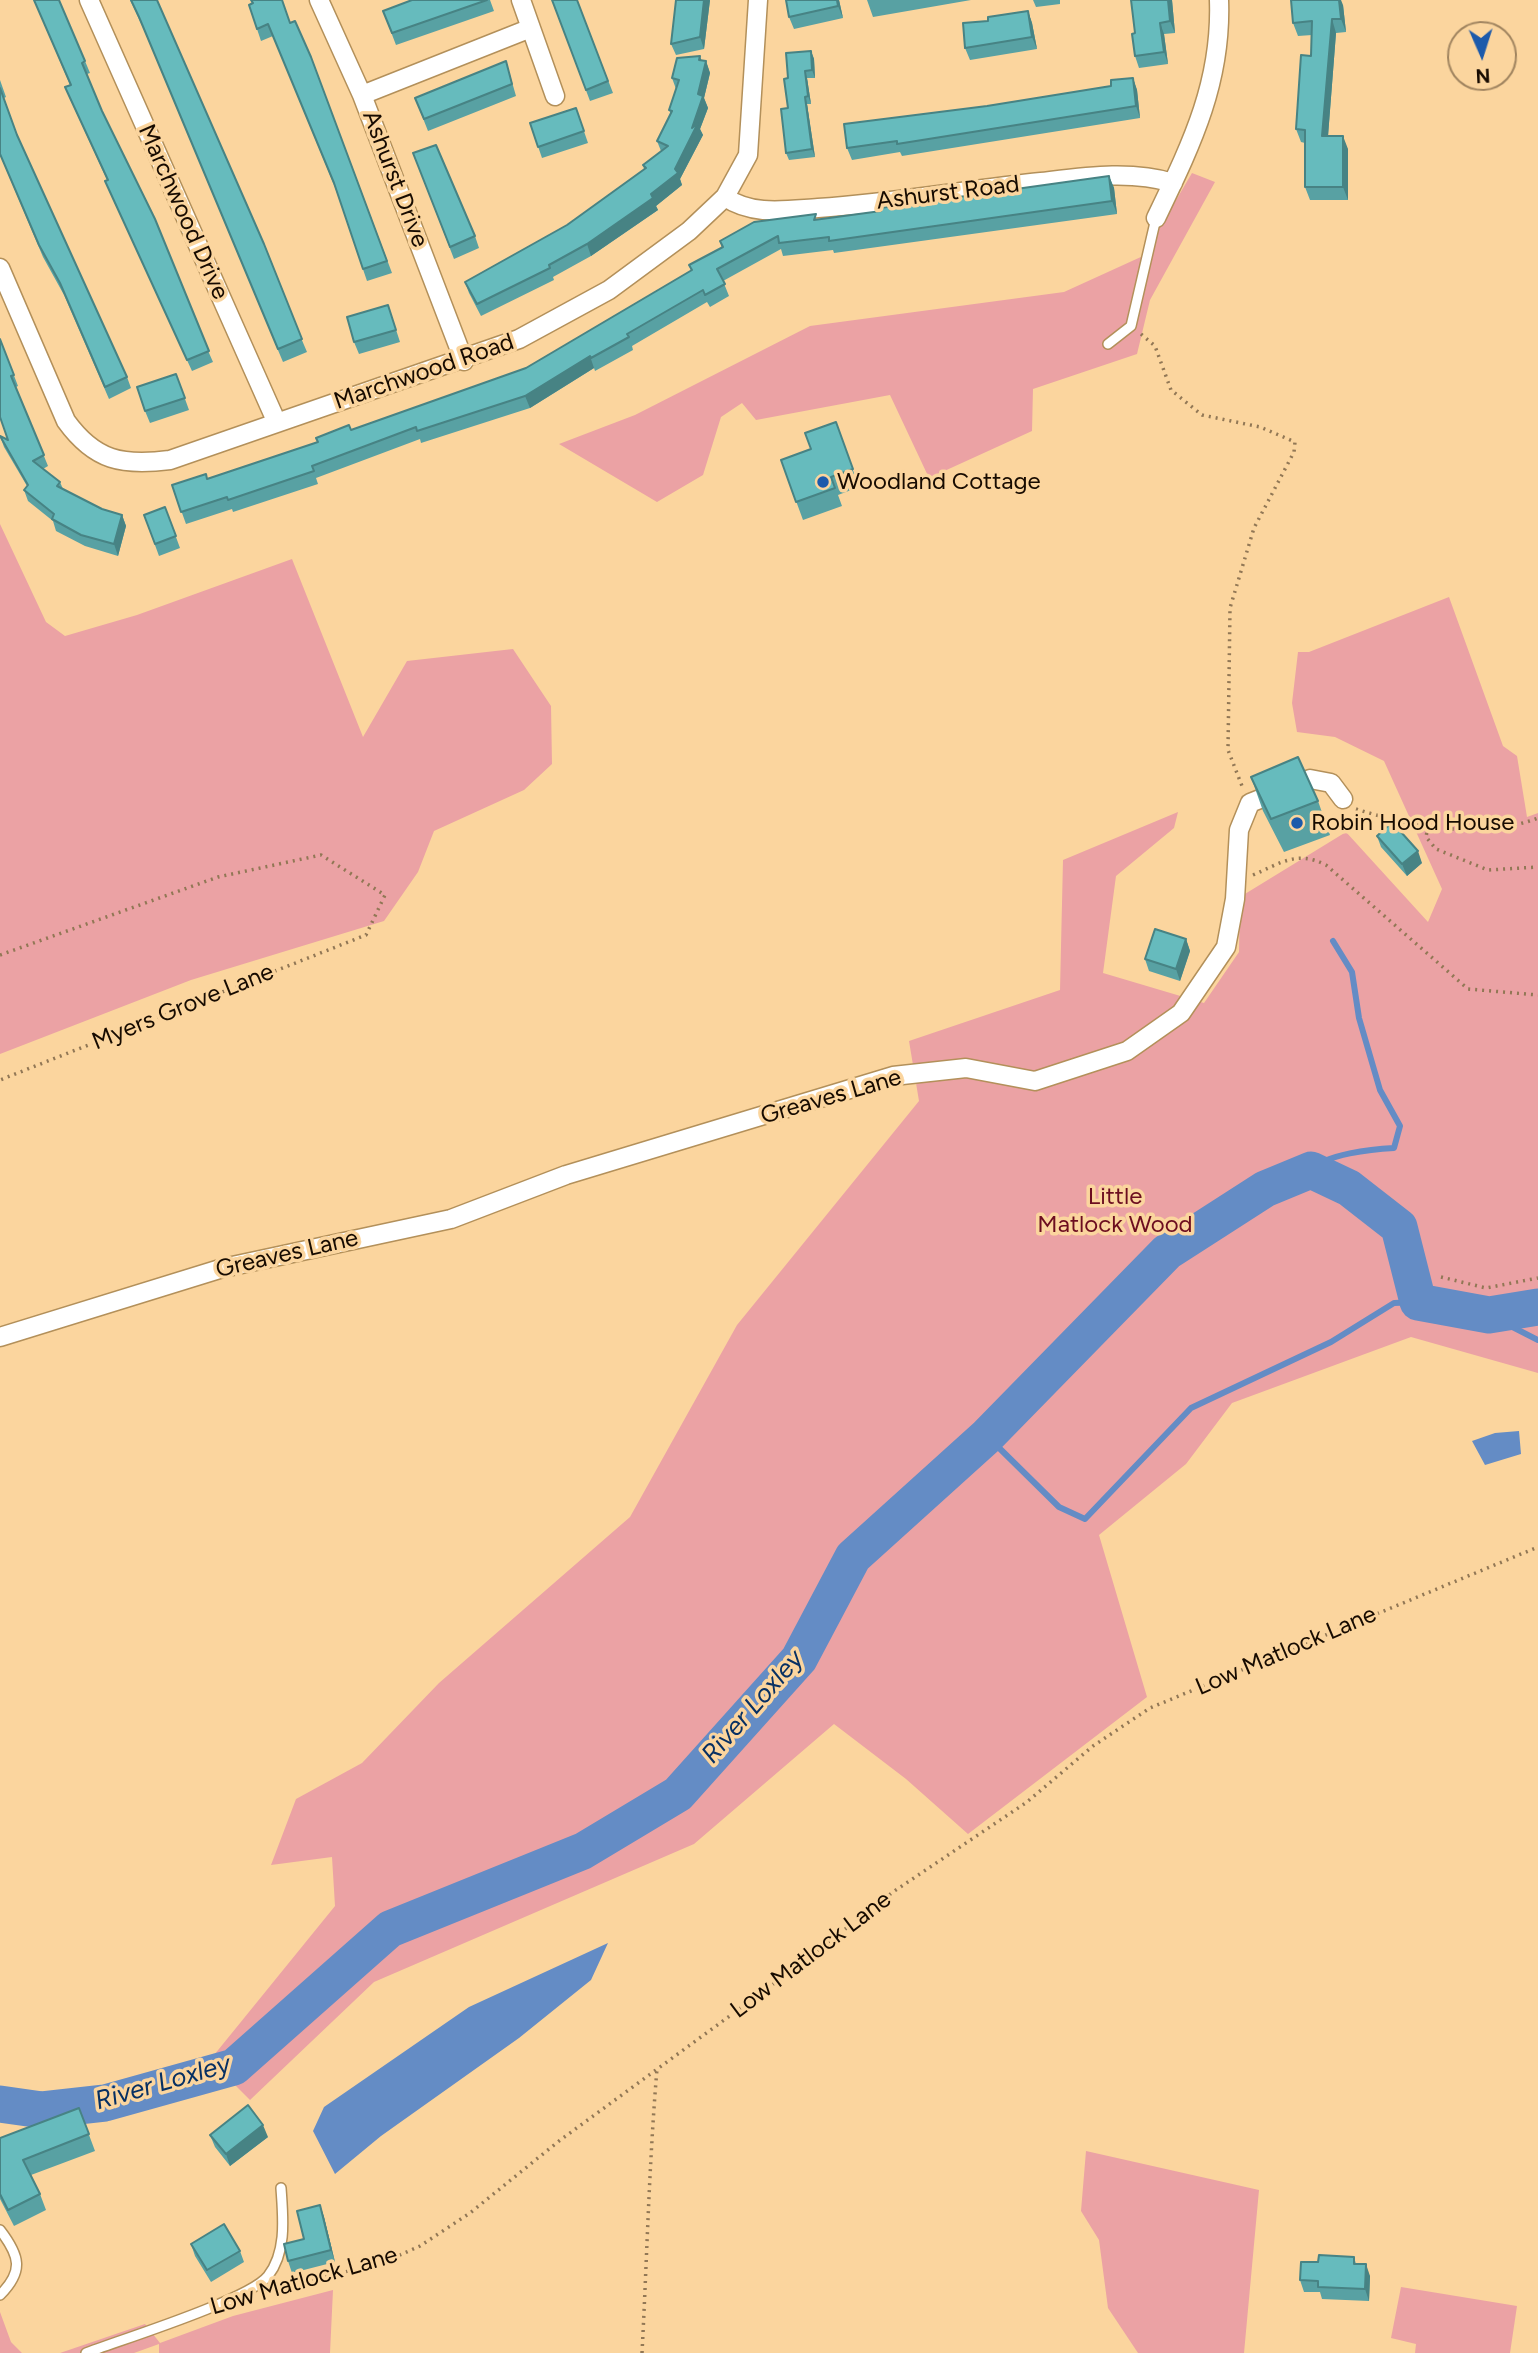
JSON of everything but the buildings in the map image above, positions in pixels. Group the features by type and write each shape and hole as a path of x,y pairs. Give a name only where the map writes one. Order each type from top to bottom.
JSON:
{"street":[{"name":"Marchwood Drive","path":"89,0 277,423"},
{"name":"Ashurst Drive","path":"319,0 362,94 464,361"},
{"path":"521,0 555,96"},
{"name":"Marchwood Road","path":"0,268 66,421 79,440 100,455 122,462 170,460 464,361 519,339 609,290 689,231 725,197 748,155 758,0"},
{"path":"1156,218 1209,97 1216,55 1219,0"},
{"path":"362,94 531,27"},
{"name":"Ashurst Road","path":"725,197 741,208 776,210 851,206 1089,176 1150,176 1173,183"},
{"path":"1250,803 1310,779 1331,783 1343,799"},
{"name":"Greaves Lane","path":"0,1336 223,1269 451,1219 566,1175 893,1076 967,1068 1035,1081 1127,1051 1181,1013 1226,947 1239,830 1250,803"}],"lane":[{"path":"1108,344 1131,326 1156,218"},
{"name":"Low Matlock Lane","path":"86,2353 238,2296 267,2277 277,2256 284,2228 281,2188"},
{"path":"0,2230 12,2245 18,2266 11,2284 0,2295"}],"path":[{"path":"1131,326 1155,346 1171,390 1202,415 1259,427 1295,442 1294,452 1254,528 1230,608 1228,750 1250,803"},
{"path":"1343,799 1365,812 1428,827 1477,830 1538,818"},
{"path":"1428,827 1426,837 1436,849 1488,870 1538,867"},
{"name":"Myers Grove Lane","path":"0,955 218,877 321,855 385,895 366,935 0,1080"},
{"path":"1235,883 1286,860 1310,857 1326,865 1468,989 1538,995"},
{"path":"1441,1277 1486,1288 1538,1278"},
{"name":"Low Matlock Lane","path":"276,2289 382,2263 420,2246 470,2213 559,2141 893,1892 1027,1802 1093,1746 1150,1707 1538,1548"},
{"path":"642,2353 650,2211 649,2158 657,2069"}],"green space":[{"path":"1192,173 1215,182 1150,300 1137,354 1033,389 1032,431 929,478 890,395 756,420 742,403 721,417 703,475 657,502 559,444 635,415 810,326 1064,292 1143,256"},
{"path":"0,524 46,622 65,636 137,615 292,559 363,737 407,661 513,649 551,706 552,764 524,790 434,831 418,872 384,921 191,980 0,1054"},
{"name":"Little Matlock Wood","path":"1449,597 1503,746 1517,756 1527,817 1538,813 1538,1373 1411,1337 1232,1403 1186,1464 1099,1535 1147,1697 968,1834 906,1779 834,1724 694,1844 374,1982 250,2100 210,2060 335,1906 332,1857 271,1865 296,1799 362,1763 439,1683 630,1517 737,1325 919,1101 909,1041 1060,990 1063,860 1178,812 1174,828 1116,876 1103,973 1204,1003 1239,952 1240,897 1346,832 1428,922 1442,889 1384,761 1335,737 1297,732 1292,703 1298,652 1309,652"},
{"path":"1086,2151 1259,2190 1244,2353 1138,2353 1108,2308 1099,2240 1081,2211"},
{"path":"1401,2287 1517,2306 1510,2353 1415,2353 1416,2344 1391,2338"},
{"path":"333,2290 330,2353 159,2353 159,2344 134,2353 60,2353 145,2324 160,2343 233,2316"},
{"path":"0,2312 11,2342 22,2353 0,2353"}],"water":[{"path":"1519,1431 1521,1454 1485,1465 1472,1441 1495,1433"},
{"path":"608,1943 591,1980 519,2038 381,2136 335,2174 313,2131 324,2107 469,2007"}],"waterway":[{"path":"1311,1170 1338,1156 1394,1148 1400,1126 1380,1090 1359,1018 1352,972 1333,941"},
{"name":"River Loxley","path":"0,2104 42,2110 105,2103 234,2067 390,1929 583,1851 678,1794 799,1659 853,1557 987,1436 1167,1252 1265,1189 1311,1170 1349,1188 1399,1227 1418,1302 1489,1315 1538,1307"},
{"path":"987,1436 1059,1507 1085,1519 1191,1408 1331,1342 1394,1303 1418,1302"},
{"path":"1489,1315 1538,1340"}],"place":[{"name":"Woodland Cottage","path":"823,482"},
{"name":"Robin Hood House","path":"1297,823"}]}
